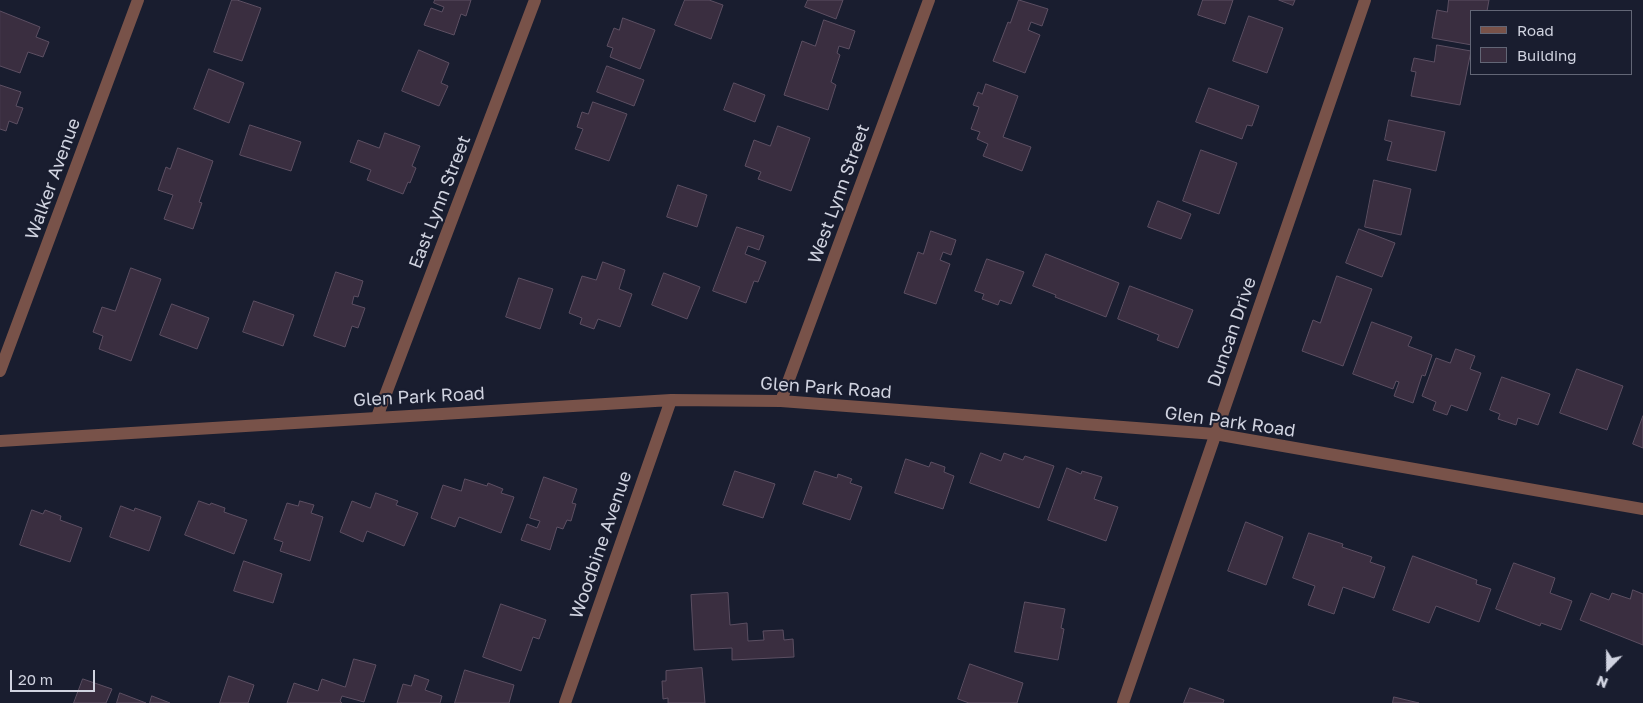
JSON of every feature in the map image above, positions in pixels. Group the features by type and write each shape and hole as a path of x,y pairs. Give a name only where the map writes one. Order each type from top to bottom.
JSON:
{"street":[{"name":"Walker Avenue","path":"0,371 138,0"},
{"name":"East Lynn Street","path":"377,417 535,0"},
{"name":"West Lynn Street","path":"781,401 928,0"},
{"name":"Duncan Drive","path":"1123,703 1365,0"},
{"name":"Glen Park Road","path":"0,441 671,400 781,401 1215,434 1643,509"},
{"name":"Woodbine Avenue","path":"564,703 671,400"}],"building":[{"path":"232,0 261,8 242,61 214,52"},
{"path":"435,0 471,0 466,16 461,14 454,35 424,25 431,8 442,12 444,7 434,3"},
{"path":"685,0 709,0 723,5 711,39 675,25"},
{"path":"808,0 843,0 836,19 805,7"},
{"path":"1019,0 1048,9 1042,26 1031,22 1028,30 1040,35 1025,73 993,61"},
{"path":"1203,0 1233,0 1225,24 1198,15"},
{"path":"1279,0 1295,0 1293,5"},
{"path":"1449,0 1489,0 1487,10 1470,10 1470,45 1432,38 1437,10 1447,12"},
{"path":"0,11 40,27 36,37 49,42 43,57 28,52 20,73 0,66"},
{"path":"1249,16 1283,28 1267,73 1233,61"},
{"path":"623,18 655,30 640,69 610,57 613,48 607,46 614,28 619,30"},
{"path":"824,20 855,31 849,49 839,46 837,53 840,55 831,82 836,85 828,110 784,95 802,41 815,46"},
{"path":"1437,45 1470,51 1460,105 1411,96 1416,72 1411,71 1414,58 1434,62"},
{"path":"419,50 449,63 441,83 448,86 439,106 402,91"},
{"path":"607,66 644,80 634,106 597,92"},
{"path":"209,69 244,83 229,123 194,109"},
{"path":"734,83 765,95 755,122 724,110"},
{"path":"986,84 1018,96 1003,137 1031,147 1022,171 983,156 988,144 977,139 980,132 971,129 979,107 973,105 978,92 982,94"},
{"path":"0,85 21,92 16,106 23,108 17,124 9,121 6,131 0,129"},
{"path":"1209,88 1259,106 1252,126 1247,125 1242,139 1196,122"},
{"path":"593,102 627,114 609,161 575,149 583,129 577,127 582,112 588,114"},
{"path":"1389,120 1445,132 1436,171 1387,160 1392,142 1385,140"},
{"path":"250,125 301,142 291,171 240,155"},
{"path":"778,126 810,138 791,191 758,179 761,172 745,166 754,140 770,146"},
{"path":"385,133 420,146 412,166 416,168 403,194 367,180 371,170 350,162 358,140 379,148"},
{"path":"178,148 213,161 199,202 202,203 193,229 164,219 173,195 158,190 166,167 170,169"},
{"path":"1201,150 1237,163 1219,214 1183,201"},
{"path":"1374,180 1411,189 1401,235 1365,227"},
{"path":"678,185 707,195 697,227 667,217"},
{"path":"1158,201 1191,214 1181,239 1148,227"},
{"path":"737,227 764,236 759,250 748,246 745,254 766,262 758,282 754,281 746,303 713,291"},
{"path":"1359,229 1395,243 1382,277 1346,263"},
{"path":"931,231 956,240 951,255 943,252 940,260 950,264 936,304 904,293 918,252 923,254"},
{"path":"1046,254 1119,283 1106,317 1055,297 1056,295 1033,286"},
{"path":"987,259 1024,272 1011,304 1000,300 998,305 982,299 984,294 975,291"},
{"path":"603,262 625,270 619,289 632,294 620,327 598,319 594,329 580,324 582,318 569,313 582,276 596,280"},
{"path":"131,268 161,279 131,361 99,349 103,336 93,332 102,307 115,311"},
{"path":"336,272 363,281 358,297 354,296 352,304 365,308 358,328 352,326 345,347 314,336"},
{"path":"664,273 700,287 687,319 652,305"},
{"path":"1337,276 1372,289 1343,366 1302,351 1313,320 1320,323"},
{"path":"519,278 553,289 540,329 506,317"},
{"path":"1130,286 1193,310 1178,348 1157,340 1159,335 1118,319"},
{"path":"254,301 294,315 283,346 243,332"},
{"path":"172,304 209,318 197,349 160,335"},
{"path":"1372,322 1412,337 1408,346 1432,355 1425,376 1422,375 1413,403 1394,396 1399,382 1396,381 1393,389 1353,374"},
{"path":"1456,349 1475,356 1470,369 1481,373 1467,411 1451,405 1447,415 1433,410 1436,402 1422,396 1436,358 1450,363"},
{"path":"1577,369 1623,386 1607,430 1560,413"},
{"path":"1502,377 1550,394 1538,425 1518,418 1516,425 1498,419 1500,414 1490,410"},
{"path":"1643,416 1643,448 1633,444"},
{"path":"981,453 1001,461 1004,453 1023,460 1025,456 1054,466 1039,508 970,483"},
{"path":"906,459 929,467 931,462 945,467 944,472 954,476 943,509 895,493"},
{"path":"1067,468 1081,474 1082,471 1102,477 1094,499 1118,507 1106,541 1048,520"},
{"path":"735,471 775,484 763,518 723,505"},
{"path":"815,471 837,478 838,474 852,479 850,483 862,487 850,520 803,504"},
{"path":"544,477 577,489 572,503 576,504 571,521 567,520 563,529 557,527 550,550 521,540 527,524 537,528 540,521 530,518"},
{"path":"465,479 487,486 488,483 503,489 501,493 514,497 501,533 459,517 455,527 431,518 443,485 461,491"},
{"path":"376,493 398,501 396,505 418,513 404,546 367,531 363,542 340,532 352,501 370,508"},
{"path":"199,501 225,508 224,512 247,520 234,554 185,535"},
{"path":"300,501 314,505 311,513 323,517 310,561 280,551 283,542 274,539 287,503 298,506"},
{"path":"121,506 134,511 135,508 161,517 149,551 110,537"},
{"path":"32,510 43,514 45,510 61,516 60,520 82,528 70,562 20,545"},
{"path":"1246,522 1283,537 1266,585 1228,571"},
{"path":"1309,533 1343,544 1342,547 1372,557 1370,562 1385,567 1374,598 1343,587 1334,614 1308,605 1315,586 1293,578"},
{"path":"1413,556 1477,580 1476,584 1491,589 1479,622 1436,606 1429,623 1393,610"},
{"path":"244,561 282,574 273,603 234,591"},
{"path":"1514,563 1555,578 1550,593 1572,601 1561,630 1541,623 1540,626 1496,609"},
{"path":"1633,590 1643,594 1643,645 1580,620 1591,593 1609,600 1612,593 1630,599"},
{"path":"728,593 730,625 747,623 748,641 764,640 763,631 783,630 784,640 793,639 794,657 732,660 732,648 694,650 691,595"},
{"path":"1025,602 1065,609 1061,628 1064,629 1058,660 1015,652"},
{"path":"501,604 546,620 539,639 533,637 521,671 483,657"},
{"path":"354,659 376,665 364,702 342,696 340,701 342,703 287,703 294,683 318,691 322,679 345,687"},
{"path":"970,664 1023,683 1017,703 969,703 958,699"},
{"path":"702,668 705,703 668,703 668,698 663,699 662,681 666,681 666,671"},
{"path":"465,670 514,685 509,703 455,703"},
{"path":"415,675 429,680 425,690 442,696 440,703 397,703 403,684 411,686"},
{"path":"229,676 254,685 248,703 220,703"},
{"path":"83,679 112,689 106,703 74,703"},
{"path":"1190,688 1224,700 1223,703 1184,703"},
{"path":"120,693 146,703 117,703"},
{"path":"152,696 170,703 150,703"},
{"path":"1394,697 1419,703 1393,703"}]}
